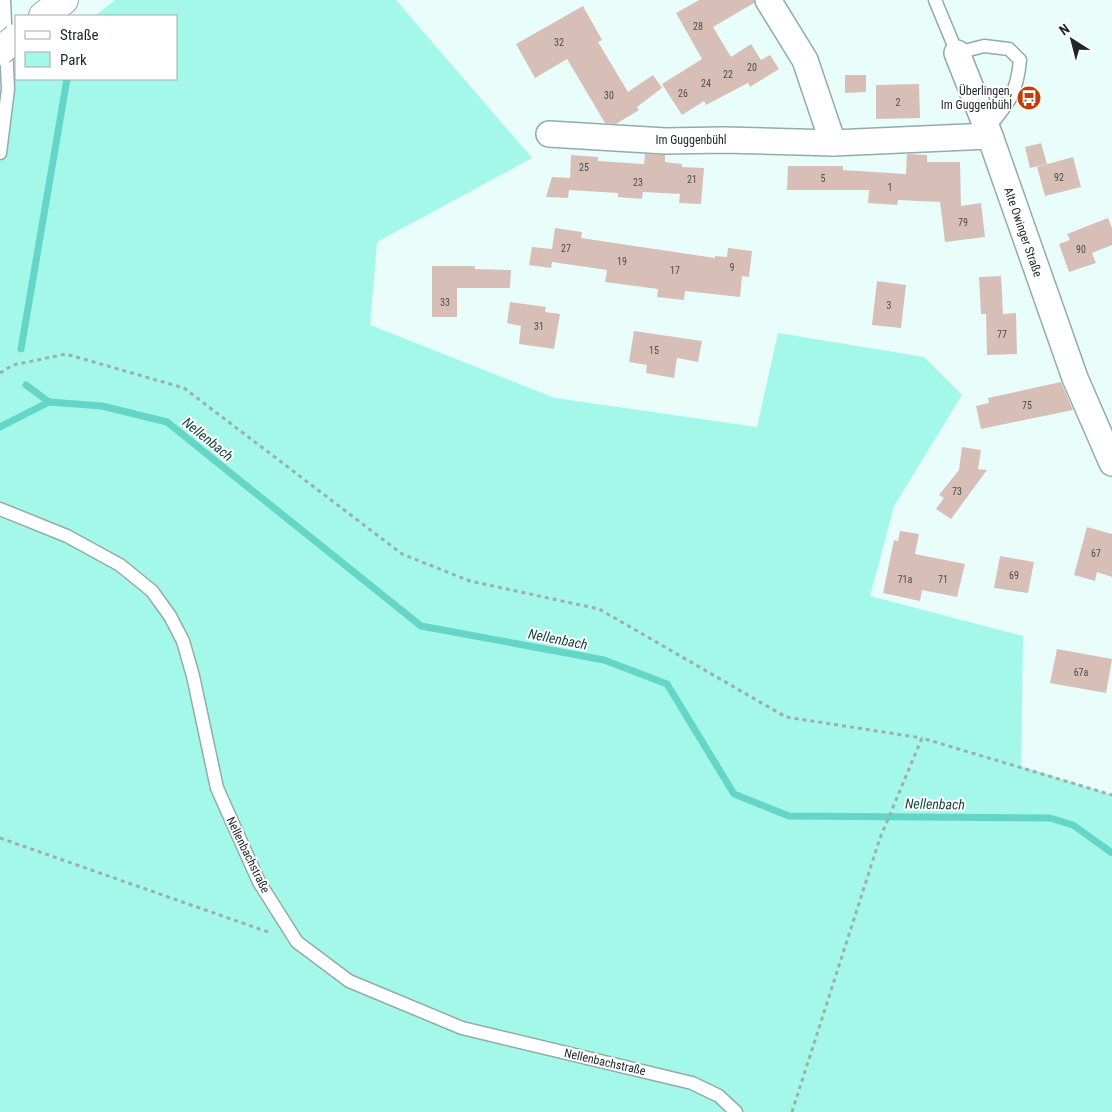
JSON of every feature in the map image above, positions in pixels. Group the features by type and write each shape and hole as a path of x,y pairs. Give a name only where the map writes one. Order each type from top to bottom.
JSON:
{"main road":[{"path":"44,15 64,0"},
{"path":"0,51 11,26"}],"street":[{"path":"768,0 805,60 833,144"},
{"name":"Alte Owinger Straße","path":"957,53 988,133 1036,274 1075,378 1112,463"},
{"name":"Im Guggenbühl","path":"549,134 665,141 724,140 833,144 988,133"}],"lane":[{"path":"0,153 8,89 11,26 4,0"},
{"name":"Alte Owinger Straße","path":"935,0 957,53"},
{"path":"957,53 984,46 1009,49 1020,60 1018,82 1008,104 988,133"},
{"name":"Nellenbachstraße","path":"0,509 67,536 120,565 152,591 170,616 183,642 193,676 217,788 259,882 297,942 349,981 462,1028 692,1083 719,1096 736,1112"}],"path":[{"path":"0,373 13,365 66,354 184,388 402,554 470,581 599,609 786,717 922,738 1112,794"},
{"path":"792,1112 880,838 922,738"},
{"path":"0,838 297,942"}],"green space":[{"path":"115,0 396,0 532,158 377,242 370,325 555,398 757,427 778,333 924,357 962,395 894,506 870,596 1023,636 1021,766 1112,795 1112,1112 0,1112 0,93 16,80 178,80 178,15 96,15"}],"building":[{"path":"699,0 754,0 754,3 713,27 731,57 751,44 761,60 770,55 779,69 750,87 748,83 706,105 704,101 682,115 662,84 702,59 676,13"},
{"path":"583,6 602,40 598,42 628,92 653,75 662,88 637,107 639,110 616,124 605,123 567,59 535,78 516,44"},
{"path":"845,75 866,75 866,92 845,93"},
{"path":"919,84 920,118 876,119 876,85"},
{"path":"1041,143 1047,164 1030,168 1025,147"},
{"path":"645,154 665,155 665,162 682,164 682,167 704,168 701,204 679,203 680,194 643,192 642,199 618,197 618,193 569,190 568,198 546,197 552,177 570,178 571,155 598,157 598,161 644,164"},
{"path":"907,154 927,155 927,162 960,162 961,206 981,203 985,237 945,242 940,202 898,200 897,205 868,203 869,190 787,190 788,166 843,166 843,170 906,174"},
{"path":"1073,157 1081,187 1045,196 1037,167"},
{"path":"1108,218 1112,228 1112,245 1092,253 1096,263 1069,272 1059,244 1070,240 1067,234"},
{"path":"555,228 582,232 581,238 715,258 715,256 727,257 728,248 752,251 749,277 742,276 740,297 685,291 684,300 657,297 658,289 605,282 607,270 552,262 551,268 529,265 532,247 552,249"},
{"path":"432,266 475,266 475,269 511,270 510,288 457,288 457,317 432,317"},
{"path":"1001,276 1003,314 1016,313 1017,354 987,355 986,314 981,314 979,277"},
{"path":"877,281 906,285 901,328 872,325"},
{"path":"510,302 546,307 545,312 560,314 554,349 519,344 521,326 507,323"},
{"path":"634,331 702,341 698,362 677,358 674,378 646,373 647,365 629,362"},
{"path":"1061,382 1073,410 981,429 976,406 989,403 988,398"},
{"path":"962,447 981,450 978,469 987,470 951,519 936,509 944,498 939,495 959,470"},
{"path":"1087,527 1112,534 1112,577 1097,572 1095,581 1074,575"},
{"path":"900,531 919,534 915,554 965,564 957,597 922,590 920,601 883,593 894,540 898,541"},
{"path":"1000,556 1034,562 1028,593 994,588"},
{"path":"1057,649 1112,659 1106,693 1050,683"}],"waterway":[{"path":"21,349 67,80"},
{"path":"26,385 49,402"},
{"name":"Nellenbach","path":"0,427 49,402 102,406 167,422 421,626 604,660 667,684 734,794 789,816 1050,818 1073,825 1112,853"}],"place":[{"name":"Überlingen, Im Guggenbühl","path":"1029,98"}]}
